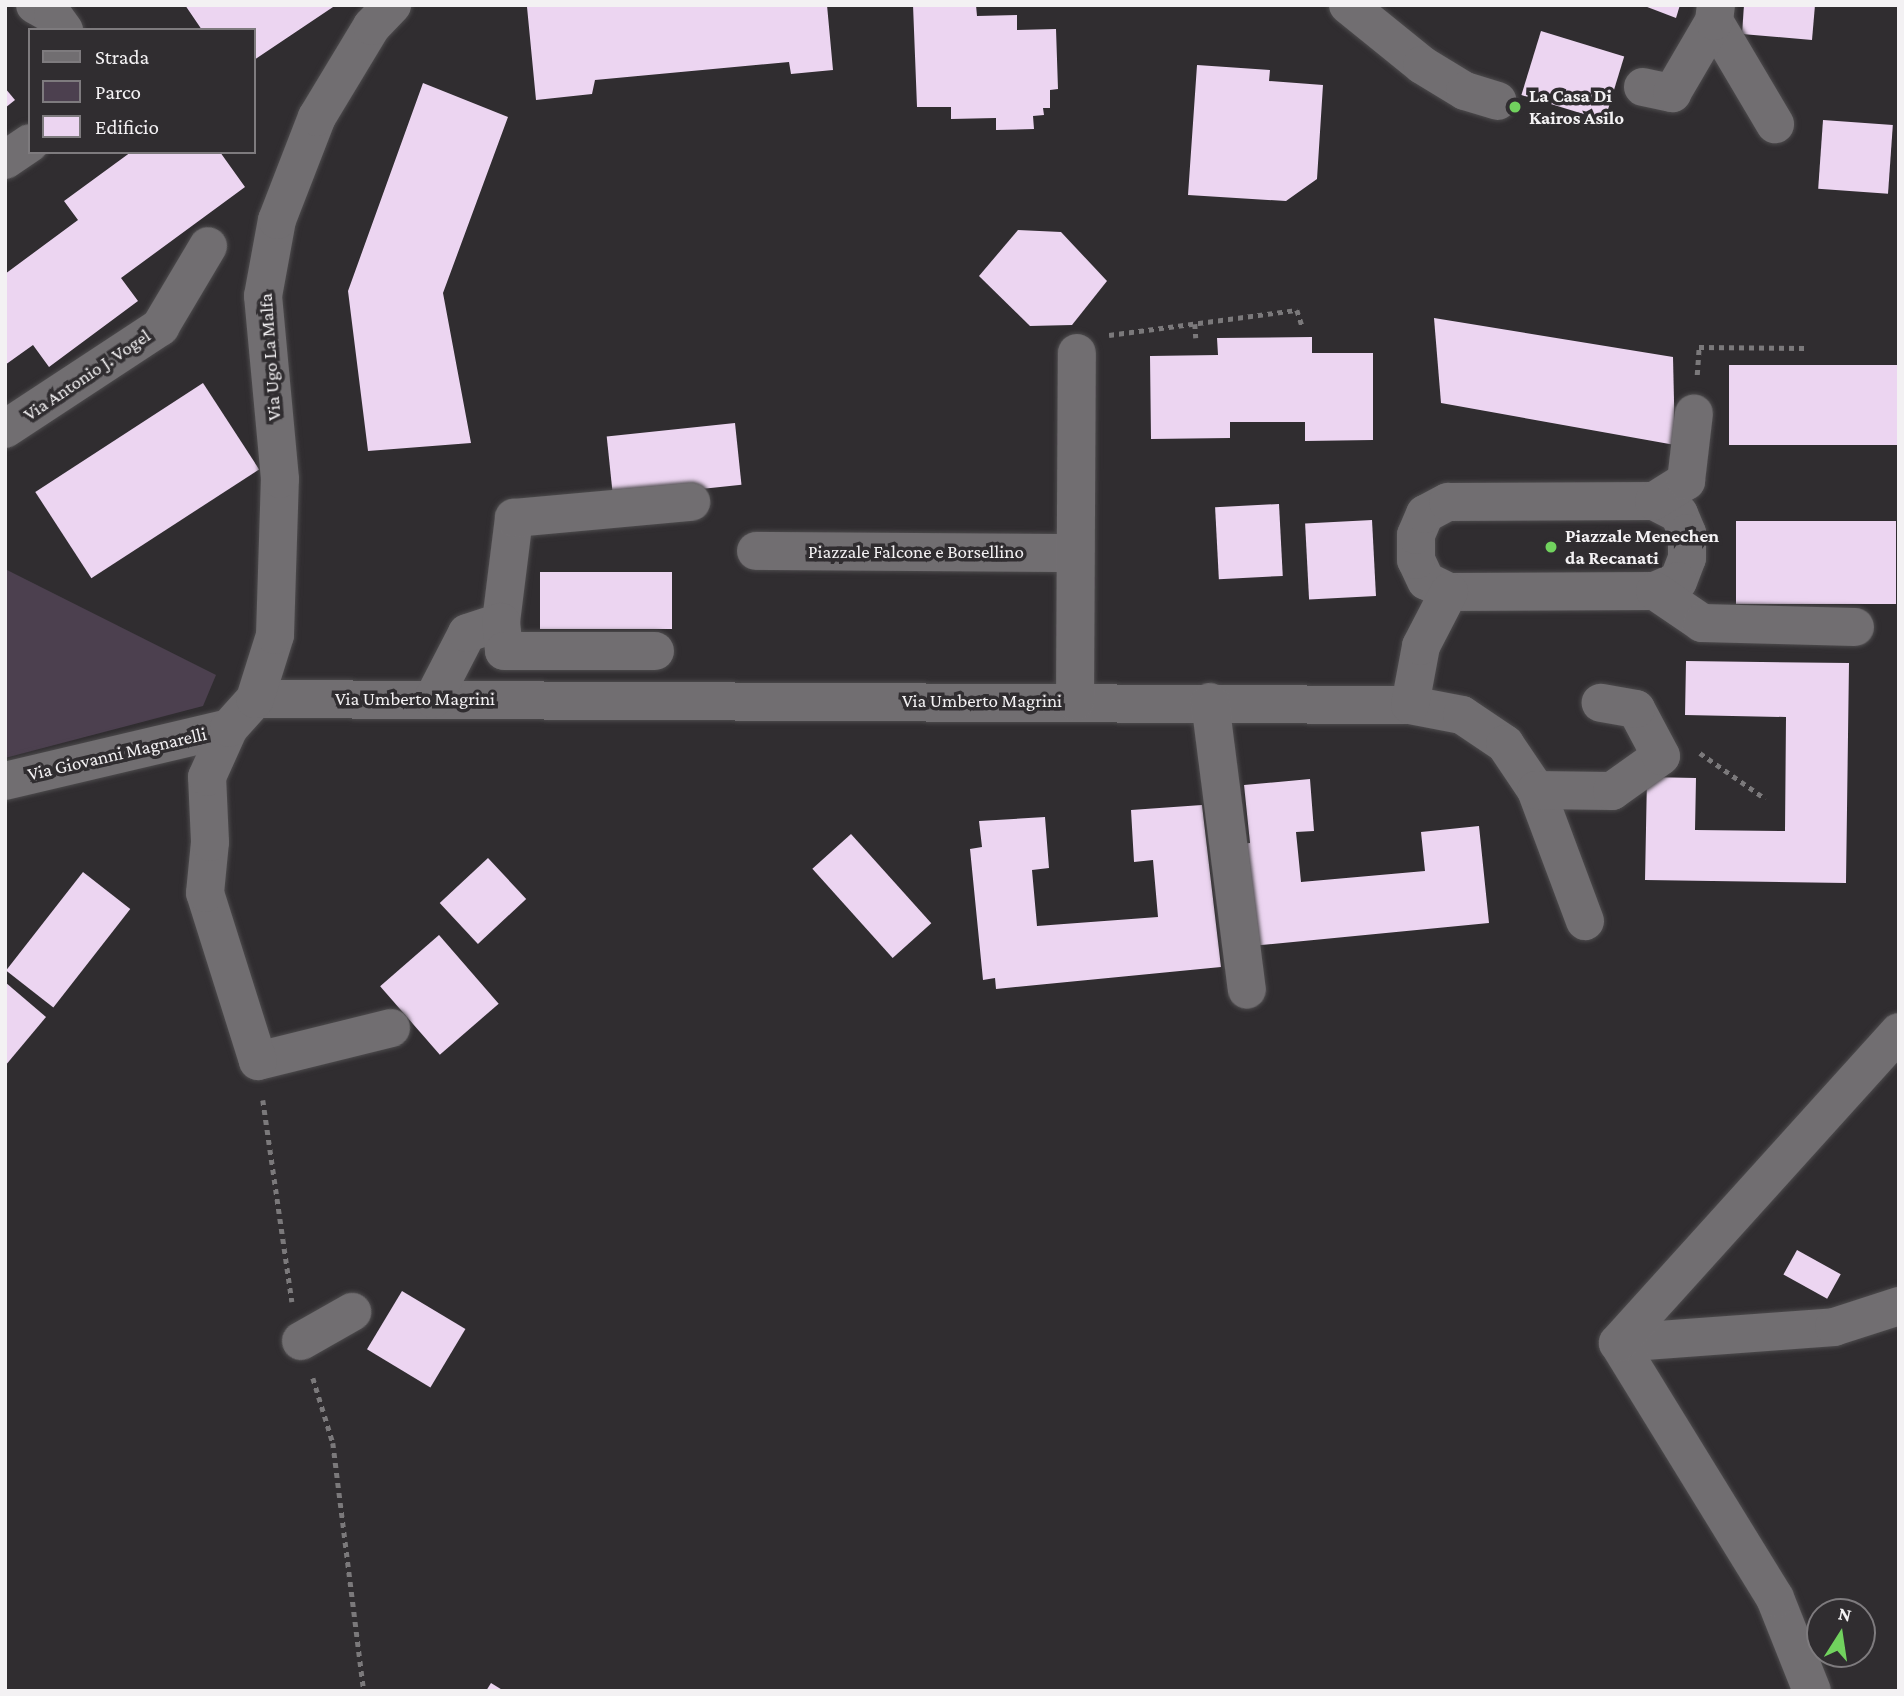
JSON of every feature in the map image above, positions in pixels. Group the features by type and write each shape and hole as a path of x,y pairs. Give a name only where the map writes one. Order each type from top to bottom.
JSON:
{"street":[{"name":"Via Ugo La Malfa","path":"391,1028 258,1061 205,892 210,842 207,777 229,728 255,699 275,635 280,479 263,296 277,220 317,117 372,26 392,5"},
{"path":"1349,5 1422,65 1465,91 1498,101"},
{"path":"1643,87 1672,93 1715,13"},
{"path":"1715,13 1775,124"},
{"path":"5,160 28,144"},
{"name":"Via Antonio J. Vogel","path":"5,429 160,327 208,246"},
{"path":"1075,702 1077,353"},
{"path":"1654,501 1686,481 1694,413"},
{"path":"1654,501 1679,514 1687,533 1688,558 1678,581 1655,591 1449,592 1426,581 1416,560 1416,535 1425,514 1448,502 1654,501"},
{"path":"655,651 503,650 501,622 513,518 691,502"},
{"name":"Piazzale Falcone e Borsellino","path":"756,551 1075,553"},
{"path":"1655,591 1702,623 1855,627"},
{"path":"1410,705 1421,646 1449,592"},
{"path":"433,699 467,633 501,622"},
{"name":"Via Umberto Magrini","path":"255,699 1410,705 1462,715 1505,744 1536,790 1585,921"},
{"path":"1210,702 1247,990"},
{"path":"1536,790 1612,791 1661,755 1636,709 1601,703"},
{"name":"Via Giovanni Magnarelli","path":"5,781 229,728"},
{"path":"1618,1343 1899,1032"},
{"path":"1618,1343 1834,1326 1899,1306"},
{"path":"302,1341 352,1311"},
{"path":"1618,1343 1775,1598 1812,1691"}],"path":[{"path":"1077,353 1089,338 1297,310 1302,325"},
{"path":"1195,324 1196,338"},
{"path":"1694,413 1699,347 1807,348"}],"green space":[{"path":"5,569 216,675 203,706 5,758"}],"building":[{"path":"185,5 336,5 256,59 256,28 201,28"},
{"path":"827,5 833,70 791,74 789,62 595,80 592,94 536,100 527,7"},
{"path":"913,5 976,5 977,16 1017,15 1017,30 1056,29 1058,89 1050,90 1050,108 1043,108 1044,115 1033,116 1034,129 996,130 996,118 951,119 951,107 917,107"},
{"path":"1642,5 1680,5 1676,18"},
{"path":"1744,5 1815,5 1812,40 1742,34"},
{"path":"1541,31 1624,56 1605,121 1521,95"},
{"path":"1197,65 1270,70 1269,81 1323,85 1317,179 1286,201 1188,195"},
{"path":"423,83 508,117 443,293 471,443 368,451 348,291"},
{"path":"5,88 15,100 5,108"},
{"path":"1823,120 1893,125 1888,194 1818,189"},
{"path":"128,154 221,154 245,187 121,278 138,301 49,367 33,345 5,365 5,274 78,220 64,201"},
{"path":"1018,230 1061,232 1107,281 1072,325 1030,326 979,276"},
{"path":"1434,318 1673,357 1675,445 1441,403"},
{"path":"1312,337 1312,353 1373,353 1373,440 1305,441 1305,422 1230,422 1230,438 1151,439 1150,356 1218,355 1217,338"},
{"path":"1729,365 1899,365 1899,445 1729,445"},
{"path":"203,383 259,469 91,578 35,492"},
{"path":"735,423 741,485 613,498 607,436"},
{"path":"1279,504 1283,576 1219,579 1215,507"},
{"path":"1372,520 1376,596 1309,599 1305,524"},
{"path":"1736,521 1896,521 1896,604 1736,604"},
{"path":"540,572 672,572 672,629 540,629"},
{"path":"1686,661 1849,663 1846,883 1645,880 1647,777 1696,778 1695,830 1785,831 1786,717 1685,715"},
{"path":"1310,779 1314,831 1296,832 1301,882 1425,871 1421,832 1479,826 1489,923 1251,946 1241,844 1250,843 1244,785"},
{"path":"1202,805 1221,967 996,989 995,978 983,980 970,849 982,847 979,821 1045,817 1049,868 1032,870 1037,926 1158,917 1153,860 1134,862 1131,810"},
{"path":"851,834 931,923 893,958 812,869"},
{"path":"488,858 526,899 478,944 440,903"},
{"path":"83,872 130,909 53,1007 6,971"},
{"path":"439,935 499,1004 440,1055 380,986"},
{"path":"5,982 46,1017 5,1066"},
{"path":"1797,1250 1841,1274 1827,1299 1783,1274"},
{"path":"402,1291 465,1329 430,1387 367,1349"},
{"path":"491,1683 504,1691 486,1691"}],"place":[{"name":"La Casa Di Kairos Asilo","path":"1515,107"},
{"name":"Piazzale Menechen da Recanati","path":"1551,547"}]}
